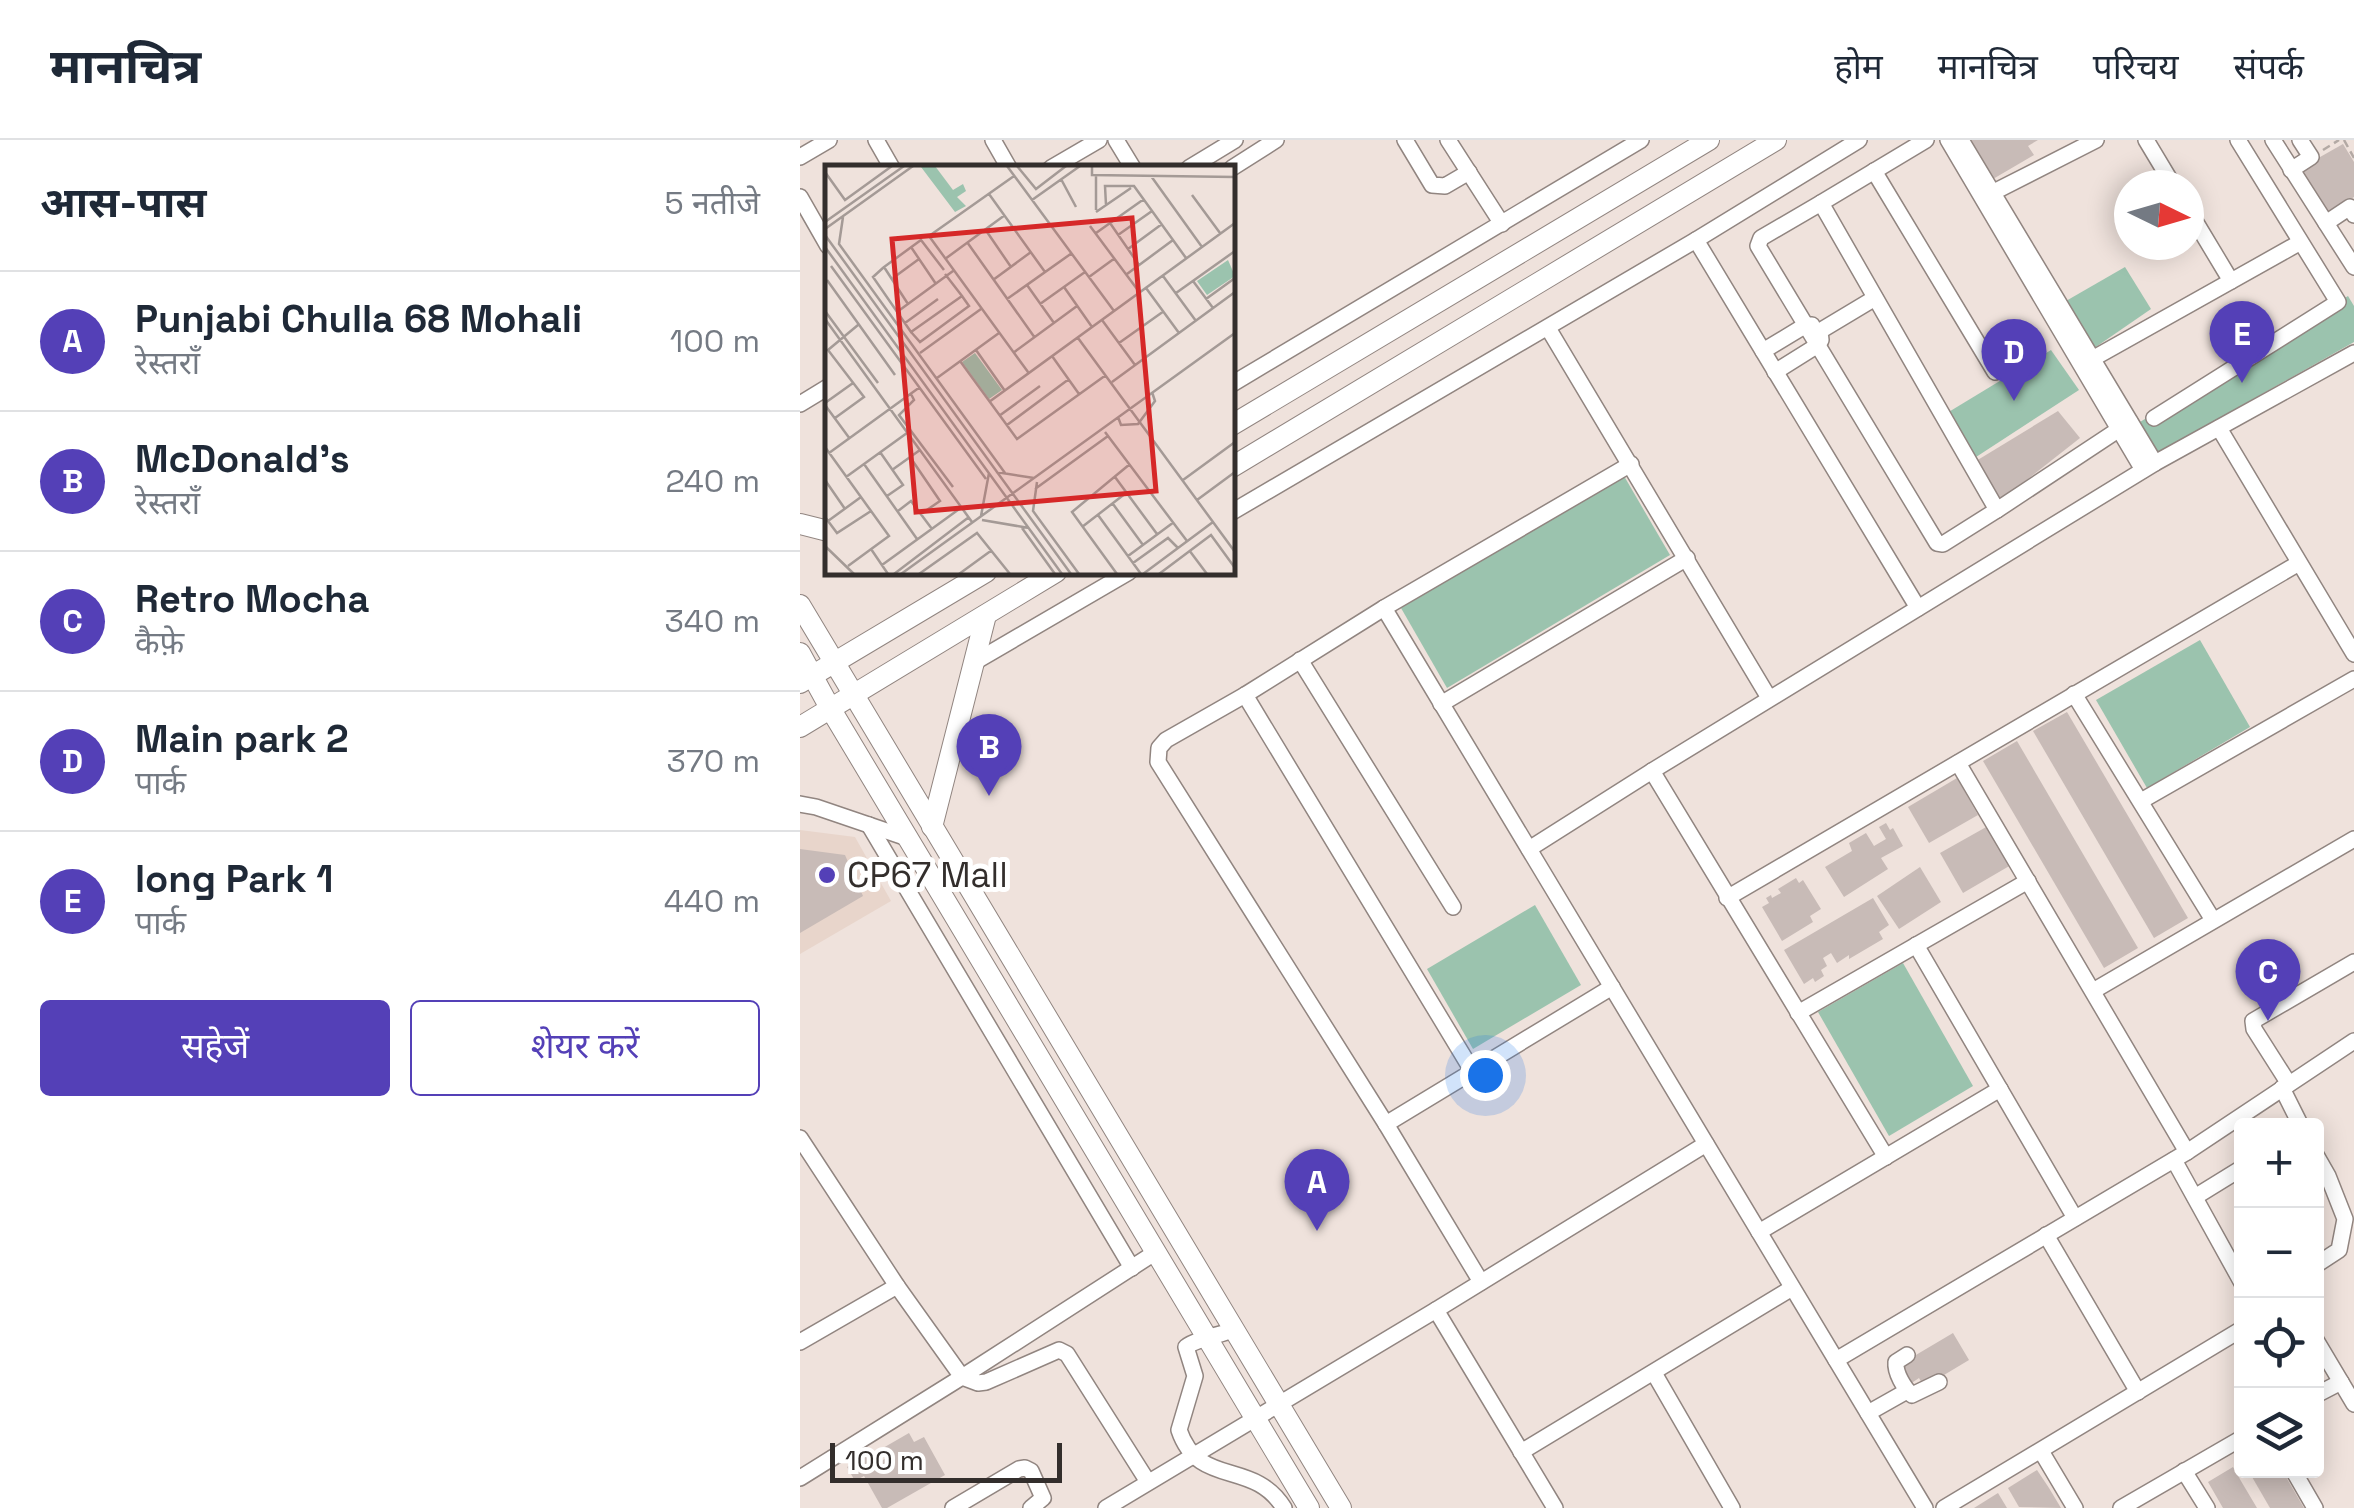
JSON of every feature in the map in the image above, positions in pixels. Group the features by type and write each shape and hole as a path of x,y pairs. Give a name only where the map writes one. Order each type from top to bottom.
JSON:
{"main road":[{"path":"1235,423 1708,140"},
{"path":"1235,464 1776,140"},
{"path":"800,524 825,530"},
{"path":"806,679 980,575"},
{"path":"800,727 1051,575"},
{"path":"800,605 1340,1508"},
{"path":"932,827 986,615"},
{"path":"800,653 806,679 830,708 910,839 1308,1508"}],"street":[{"path":"800,158 829,140"},
{"path":"876,140 890,165"},
{"path":"993,140 1007,165"},
{"path":"1056,165 1099,140"},
{"path":"1116,140 1131,165"},
{"path":"1194,165 1235,140"},
{"path":"1235,166 1276,140"},
{"path":"1405,140 1432,185 1445,186 1469,172"},
{"path":"1448,140 1502,224"},
{"path":"1235,382 1641,140"},
{"path":"1235,510 1548,328 1858,140"},
{"path":"1926,140 1758,242 1937,543 1943,544 1997,510 2124,425"},
{"path":"1948,140 1987,195 2149,466"},
{"path":"1961,140 1987,195"},
{"path":"1987,195 2096,140"},
{"path":"2146,140 2165,170"},
{"path":"2154,418 2338,302 2238,140"},
{"path":"2273,140 2354,266"},
{"path":"2291,170 2310,157 2300,140"},
{"path":"1874,172 1995,372"},
{"path":"800,198 825,241"},
{"path":"1821,204 1997,510"},
{"path":"2326,223 2350,207 2354,215"},
{"path":"2204,236 2231,281"},
{"path":"1696,240 1918,608"},
{"path":"2087,362 2299,243"},
{"path":"1775,372 1815,334 1875,298"},
{"path":"1548,328 1770,698"},
{"path":"1763,351 1815,334"},
{"path":"1529,850 2149,466 2354,353"},
{"path":"801,402 825,389"},
{"path":"2218,428 2354,654"},
{"path":"1481,1282 1158,762 1158,748 1384,608 1630,464"},
{"path":"1442,704 1687,558"},
{"path":"1727,898 2300,563"},
{"path":"974,663 1124,575"},
{"path":"1384,608 1924,1508"},
{"path":"1300,660 1453,908"},
{"path":"2140,802 2354,678"},
{"path":"2074,694 2213,920"},
{"path":"1245,695 1473,1072"},
{"path":"1958,763 2092,991 2180,1156 2195,1197 2234,1268"},
{"path":"1652,771 1886,1157"},
{"path":"800,804 910,839"},
{"path":"870,825 1132,1268"},
{"path":"2092,991 2354,839"},
{"path":"1798,1013 2028,881"},
{"path":"1916,945 2075,1218"},
{"path":"2297,1118 2253,1021 2354,962"},
{"path":"1386,1124 1612,986"},
{"path":"1836,1360 2180,1156 2354,1041"},
{"path":"1759,1232 2000,1089"},
{"path":"800,1138 962,1378 986,1382 1058,1350 1067,1354 1148,1482"},
{"path":"1106,1508 1706,1144"},
{"path":"2324,1169 2345,1219 2340,1250 2324,1264"},
{"path":"2195,1197 2234,1173"},
{"path":"2046,1235 2138,1392"},
{"path":"800,1478 1156,1252"},
{"path":"800,1342 898,1286"},
{"path":"1521,1452 1792,1288"},
{"path":"1436,1310 1554,1508"},
{"path":"1234,1330 1192,1342 1186,1350 1195,1376 1179,1430 1192,1455 1203,1464 1259,1482 1284,1508"},
{"path":"1944,1508 2234,1334"},
{"path":"2324,1353 2354,1404"},
{"path":"1907,1355 1895,1365 1912,1395 1939,1382"},
{"path":"1654,1373 1732,1508"},
{"path":"2324,1391 2341,1382"},
{"path":"1868,1413 1907,1390"},
{"path":"2122,1508 2234,1443"},
{"path":"2041,1451 2076,1508"},
{"path":"953,1508 1025,1468 1031,1471 1043,1498 1032,1508"},
{"path":"2184,1471 2207,1508"},
{"path":"2298,1478 2316,1508"}],"path":[{"path":"2344,140 2354,158"}],"shaded area":[{"path":"800,830 855,837 891,901 800,954"}],"green space":[{"path":"2125,267 2151,309 2090,351 2059,305"},
{"path":"2348,296 2354,306 2354,342 2154,455 2135,425"},
{"path":"2051,350 2079,390 1973,459 1947,413"},
{"path":"1624,476 1670,555 1447,688 1401,608"},
{"path":"2200,640 2250,727 2147,788 2096,700"},
{"path":"1535,905 1581,985 1473,1049 1427,969"},
{"path":"1903,963 1973,1086 1889,1136 1818,1012"}],"building":[{"path":"1970,140 2038,140 2028,146 2034,155 1993,179"},
{"path":"2343,144 2354,162 2354,197 2326,214 2299,169"},
{"path":"2058,411 2080,438 2000,501 1976,461"},
{"path":"2067,712 2188,918 2154,938 2033,731"},
{"path":"2017,741 2138,948 2104,968 1983,761"},
{"path":"1957,778 1978,815 1929,843 1908,807"},
{"path":"1886,823 1903,846 1881,858 1888,869 1844,897 1825,867 1852,851 1849,843 1866,833 1874,846 1886,839 1879,827"},
{"path":"1988,826 2011,865 1963,893 1940,853"},
{"name":"CP67 Mall","path":"800,849 845,855 863,896 800,933"},
{"path":"1920,867 1941,902 1899,929 1877,896"},
{"path":"1796,878 1799,883 1803,880 1821,909 1810,916 1813,922 1782,941 1762,907 1769,903 1766,898 1781,893 1778,889"},
{"path":"1873,898 1889,925 1879,932 1883,939 1837,963 1831,953 1823,958 1827,966 1821,970 1824,976 1804,984 1784,950"},
{"path":"1953,1333 1969,1360 1924,1387 1919,1378 1910,1384 1899,1365"},
{"path":"909,1433 914,1442 924,1437 945,1475 882,1508 864,1476 855,1481 847,1467 872,1452 878,1463 888,1457 883,1448"},
{"path":"2233,1467 2234,1478 2239,1478 2257,1508 2223,1508 2208,1482"},
{"path":"2037,1470 2061,1508 2019,1507 2008,1488"},
{"path":"2253,1478 2287,1478 2304,1508 2270,1508"},
{"path":"1998,1493 2007,1508 1974,1508"}],"place":[{"name":"long Park 1","path":"2242,383"},
{"name":"Main park 2","path":"2014,401"},
{"name":"McDonald's","path":"989,796"},
{"name":"CP67 Mall","path":"827,875"},
{"name":"Retro Mocha","path":"2268,1021"},
{"name":"Punjabi Chulla 68 Mohali","path":"1317,1231"}]}
